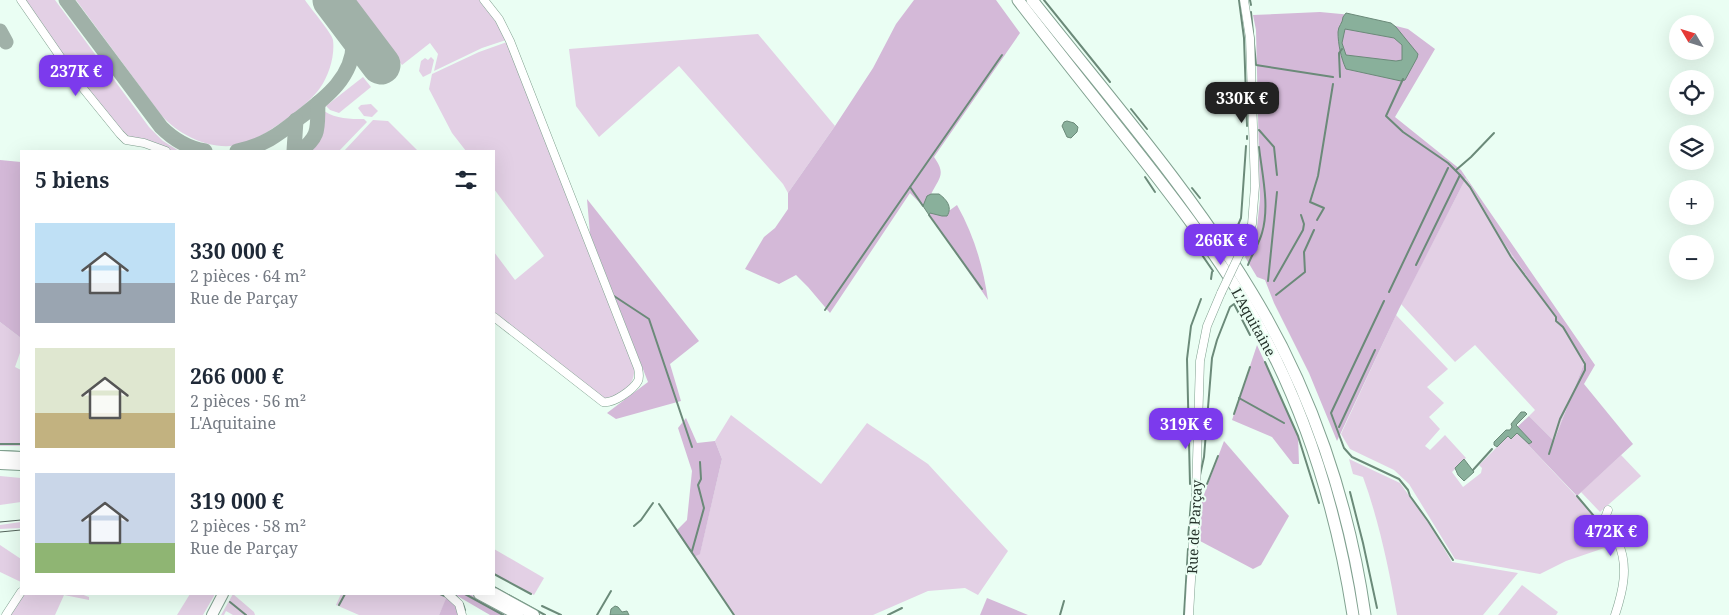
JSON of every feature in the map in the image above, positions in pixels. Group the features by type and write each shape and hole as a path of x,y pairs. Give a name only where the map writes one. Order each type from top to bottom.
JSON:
{"highway":[{"name":"L'Aquitaine","path":"1018,0 1192,224 1221,264 1259,329 1294,402 1318,464 1342,550 1353,615"},
{"name":"L'Aquitaine","path":"1032,0 1196,210 1230,258 1266,316 1299,384 1328,460 1347,524 1365,615"}],"main road":[{"path":"0,456 20,457"},
{"path":"0,464 20,465"},
{"path":"495,594 534,615"},
{"path":"212,615 222,595"},
{"path":"481,595 518,615"}],"street":[{"path":"20,0 77,81 120,134 126,140 144,143 163,150"},
{"path":"484,0 499,19 510,40 638,368 638,381 615,400 603,402 495,318"},
{"name":"Rue de Parçay","path":"1189,615 1196,502 1201,352 1209,319 1252,224 1255,186 1250,38 1244,0"},
{"path":"1608,510 1605,518 1622,552 1624,573 1622,595 1616,615"},
{"path":"6,615 20,594"},
{"path":"449,595 458,604 462,615"}],"shaded area":[{"path":"23,0 55,0 149,127 163,141 177,150 164,150 126,138 81,84 88,74 82,67 75,75"},
{"path":"76,0 305,0 332,37 333,52 331,65 323,83 314,95 296,112 273,128 252,141 243,144 220,146 209,144 198,141 178,130 161,115"},
{"path":"354,0 480,0 501,29 506,40 482,48 434,71 438,54 430,43 402,65"},
{"path":"914,0 996,0 1020,33 934,157 941,172 939,179 923,206 910,193 830,313 796,275 779,284 745,269 764,237 775,228 788,209 788,193 873,68 896,24"},
{"path":"1320,12 1352,15 1408,29 1435,49 1395,117 1461,170 1595,365 1584,384 1633,444 1577,496 1514,430 1529,416 1554,441 1585,361 1502,240 1466,178 1399,309 1337,441 1309,373 1274,303 1265,280 1257,277 1245,257 1257,227 1260,199 1256,30 1253,15"},
{"path":"1346,13 1391,23 1396,27 1418,54 1405,80 1401,81 1346,69 1341,56 1338,37 1338,30","holes":["1345,29 1394,38 1402,45 1402,60 1396,61 1346,55 1342,43"]},
{"path":"758,34 835,126 788,193 783,184 679,66 599,137 576,106 569,49"},
{"path":"507,42 634,366 631,384 618,396 606,401 495,318 495,253 515,280 544,256 495,190 495,150 465,150 452,133 429,89 432,74 479,52"},
{"path":"431,57 434,60 431,73 423,77 419,71 421,61 425,58 428,60"},
{"path":"363,77 371,87 339,113 330,110 326,106"},
{"path":"371,104 378,111 372,117 364,116 358,108 361,105"},
{"path":"324,111 338,117 364,119 367,122 340,150 311,150 316,146 321,113"},
{"path":"373,120 388,121 417,150 345,150"},
{"path":"1067,121 1074,123 1078,127 1077,132 1071,138 1067,137 1062,126"},
{"path":"0,160 20,162 20,337 0,322"},
{"path":"1466,178 1502,240 1585,361 1554,441 1529,416 1535,410 1475,345 1455,362 1401,304"},
{"path":"939,194 946,201 949,206 947,216 930,213 929,215 923,206 927,196"},
{"path":"587,199 699,341 670,364 681,401 616,419 607,413 648,382 590,234"},
{"path":"957,205 977,251 988,300 929,215 930,213 942,216"},
{"path":"1396,315 1448,369 1427,387 1444,403 1429,417 1440,429 1425,446 1430,450 1445,435 1466,458 1452,472 1463,487 1481,473 1482,468 1479,465 1514,430 1606,530 1613,545 1566,561 1540,574 1455,559 1409,484 1394,470 1350,449 1341,434"},
{"path":"0,322 20,337 20,353 15,367 20,370 20,446 0,446"},
{"path":"1257,345 1298,436 1299,464 1293,464 1272,437 1232,420"},
{"path":"1521,412 1527,414 1516,425 1532,442 1529,444 1517,433 1511,439 1508,436 1497,447 1494,445 1494,442 1506,430 1510,430 1511,424"},
{"path":"731,415 821,484 867,423 928,464 1008,551 978,595 965,588 928,591 873,615 734,615 694,557 700,553 722,459 715,441"},
{"path":"686,418 697,443 715,441 722,459 700,554 694,557 676,531 687,520 692,471 678,428"},
{"path":"1224,441 1289,516 1261,565 1253,569 1200,541 1202,500"},
{"path":"1621,455 1641,476 1600,512 1581,492"},
{"path":"1349,459 1400,483 1430,525 1452,562 1518,573 1483,615 1397,615 1383,545 1369,494 1363,477 1353,474"},
{"path":"1464,459 1474,472 1464,481 1458,475 1455,468"},
{"path":"0,476 20,478 20,502 0,505"},
{"path":"20,522 20,528 0,529 0,525"},
{"path":"0,545 20,558 20,582 0,572"},
{"path":"495,550 544,578 534,595 495,575"},
{"path":"1522,585 1558,612 1556,615 1498,615"},
{"path":"21,595 64,595 55,615 7,615"},
{"path":"64,595 84,595 89,597 89,600"},
{"path":"189,595 214,595 203,615 177,615"},
{"path":"234,595 255,615 233,615 226,611 224,615 221,615"},
{"path":"341,595 448,596 439,615 359,615 336,605"},
{"path":"449,595 462,615 439,615"},
{"path":"456,595 472,595 508,615 490,615"},
{"path":"987,598 1028,615 980,615"},
{"path":"615,606 622,612 627,611 629,615 610,615 611,609"}],"waterway":[{"path":"1044,0 1110,82"},
{"path":"1239,0 1244,38 1247,126"},
{"path":"1250,0 1251,5"},
{"path":"1251,12 1256,65 1333,77"},
{"path":"1340,77 1339,53 1342,49"},
{"path":"910,187 1002,55"},
{"path":"1403,79 1386,116 1403,132 1448,163 1470,187 1511,257 1556,317 1556,321 1563,327 1585,364 1585,370 1560,419 1549,454"},
{"path":"1317,220 1324,208 1310,202 1318,176 1333,84"},
{"path":"1131,109 1147,129"},
{"path":"1259,130 1274,147 1277,175"},
{"path":"1456,170 1494,133"},
{"path":"1233,237 1241,218 1246,146"},
{"path":"1248,265 1261,237 1264,223 1265,190 1259,147"},
{"path":"1389,292 1448,168"},
{"path":"1416,265 1460,175"},
{"path":"1145,177 1155,192"},
{"path":"825,310 910,187 923,206"},
{"path":"1192,188 1200,198"},
{"path":"1268,281 1277,192"},
{"path":"929,215 982,289"},
{"path":"1274,281 1303,230 1304,224 1301,215"},
{"path":"1276,295 1305,272 1304,252 1314,230"},
{"path":"1200,252 1213,271"},
{"path":"1211,279 1212,272"},
{"path":"614,296 649,319 692,447"},
{"path":"1190,484 1187,359 1191,326 1201,299"},
{"path":"1384,301 1331,413 1344,448 1352,457 1399,479 1453,560"},
{"path":"1200,475 1204,457 1212,358 1230,307 1234,304 1250,335"},
{"path":"1339,427 1375,350"},
{"path":"1265,362 1298,436 1319,503"},
{"path":"1234,414 1250,367"},
{"path":"1239,398 1284,423"},
{"path":"0,444 20,444"},
{"path":"1473,470 1492,449"},
{"path":"0,451 20,452"},
{"path":"1207,484 1218,456"},
{"path":"692,551 704,508 698,485 701,479 700,462"},
{"path":"1350,492 1377,608"},
{"path":"1577,496 1610,535"},
{"path":"1188,539 1191,502"},
{"path":"634,526 641,520 653,503"},
{"path":"659,504 734,615"},
{"path":"1184,615 1188,549"},
{"path":"495,575 531,594"},
{"path":"495,588 545,615"},
{"path":"597,615 611,591"},
{"path":"339,605 344,595"},
{"path":"442,595 447,597"},
{"path":"455,595 463,604 465,610"},
{"path":"467,595 503,615"},
{"path":"1060,615 1064,601"},
{"path":"230,602 246,615"},
{"path":"542,606 561,615"},
{"path":"888,615 902,608"}],"taxiway":[{"path":"66,0 161,127 181,142 201,150"},
{"path":"242,150 255,146 277,135 317,104 336,86 349,66 352,54 353,39 348,22"},
{"path":"0,31 6,42"},
{"path":"301,150 315,136 318,103"},
{"path":"294,150 296,120"}],"runway":[{"path":"332,0 381,65"}],"tram line":[{"path":"0,522 20,520"},
{"path":"0,532 20,530"}]}
